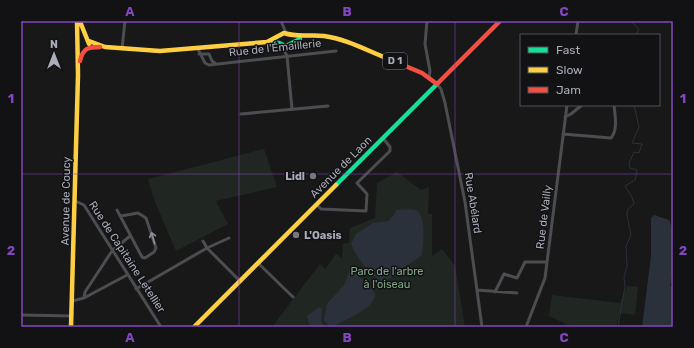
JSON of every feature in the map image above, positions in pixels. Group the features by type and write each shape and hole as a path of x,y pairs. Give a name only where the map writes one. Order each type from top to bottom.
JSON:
{"main road":[{"name":"Avenue de Coucy","path":"71,327 78,75 77,21"},
{"path":"81,21 87,44"},
{"name":"Avenue de Laon","path":"194,327 500,21"},
{"path":"77,46 87,44 122,50 160,51 182,48 200,51 267,42 290,44 289,35 280,36 267,42"},
{"name":"D 1","path":"289,35 329,36 392,59 429,78 437,84"},
{"path":"280,36 280,44"},
{"path":"78,40 82,37 87,44"},
{"name":"D 1","path":"290,44 297,39 316,38 351,44"},
{"name":"Avenue de Coucy","path":"78,75 80,58 87,44"}],"street":[{"path":"122,50 125,21"},
{"path":"280,36 282,27 281,21"},
{"path":"427,21 425,44 430,71 429,78"},
{"path":"577,34 578,21"},
{"path":"282,27 289,35"},
{"path":"280,44 286,55 292,109"},
{"path":"286,55 290,44"},
{"name":"Rue de l'Émaillerie","path":"200,51 210,54 212,62 216,64"},
{"name":"Rue de l'Émaillerie","path":"200,51 207,64 336,51"},
{"name":"Rue Abélard","path":"437,84 441,88 445,103 465,202 482,327"},
{"path":"241,114 328,106"},
{"name":"Rue de Vailly","path":"526,326 543,284 567,106"},
{"path":"565,117 581,106"},
{"path":"563,134 611,138 614,136 616,120 614,106"},
{"path":"316,205 321,209 366,211 367,194 357,183 390,151 390,147 383,138"},
{"name":"Rue de Capitaine Letellier","path":"75,201 84,205 127,275 162,327"},
{"path":"117,210 142,257 145,258 154,252 156,248 146,218 138,213 121,216"},
{"path":"84,298 85,292 112,251 130,236"},
{"path":"136,289 207,248 229,238"},
{"path":"203,241 207,248 240,281"},
{"path":"495,292 504,274 517,278 525,262 547,262"},
{"path":"258,263 293,297"},
{"path":"72,300 84,298 127,275"},
{"path":"477,290 517,293"},
{"path":"21,316 72,316"},
{"path":"526,326 532,327"}],"green space":[{"path":"264,149 277,187 216,201 228,224 176,251 153,197 148,179"},
{"name":"Parc de l'arbre à l'oiseau","path":"397,172 421,190 429,187 428,214 432,214 432,256 442,249 455,266 465,327 272,327 320,264 325,269 336,254 342,258 343,244 349,243 350,228 375,218 377,183"},
{"path":"627,286 638,287 635,315 620,313 616,327 572,327 549,316 552,295 620,303"}],"shaded area":[{"path":"396,210 415,210 419,212 423,223 422,255 384,282 369,272 356,254 351,244 356,234 373,223 388,221 394,215"},
{"path":"654,215 669,220 672,228 674,261 670,286 673,287 673,327 642,327 651,256 651,218"},
{"path":"353,269 375,293 374,298 366,308 344,321 330,327 324,320 327,304 344,285 350,270"},
{"path":"319,307 322,308 321,321 324,327 310,327 307,316"}],"waterway":[{"path":"631,21 638,28 638,32 635,34"},
{"path":"618,327 625,286 624,277 627,266 626,246 631,235 627,215 628,209 634,204 632,197 625,186 635,180 637,170 630,168 629,163 634,152 639,153 642,144 632,143 639,127 634,106"}],"traffic: fast":[{"path":"268,42 279,43 286,46 300,39"},
{"path":"336,185 437,84"}],"traffic: slow":[{"path":"71,327 78,75 77,21"},
{"path":"81,24 89,44"},
{"path":"89,41 105,47 160,51 267,42 284,33 332,37 386,58"},
{"path":"194,327 336,185"}],"traffic: jam":[{"path":"386,58 422,73 437,84 500,21"},
{"path":"80,61 84,51 92,47 100,47"}],"place":[{"name":"Lidl","path":"313,176"},
{"name":"L'Oasis","path":"296,235"}]}
